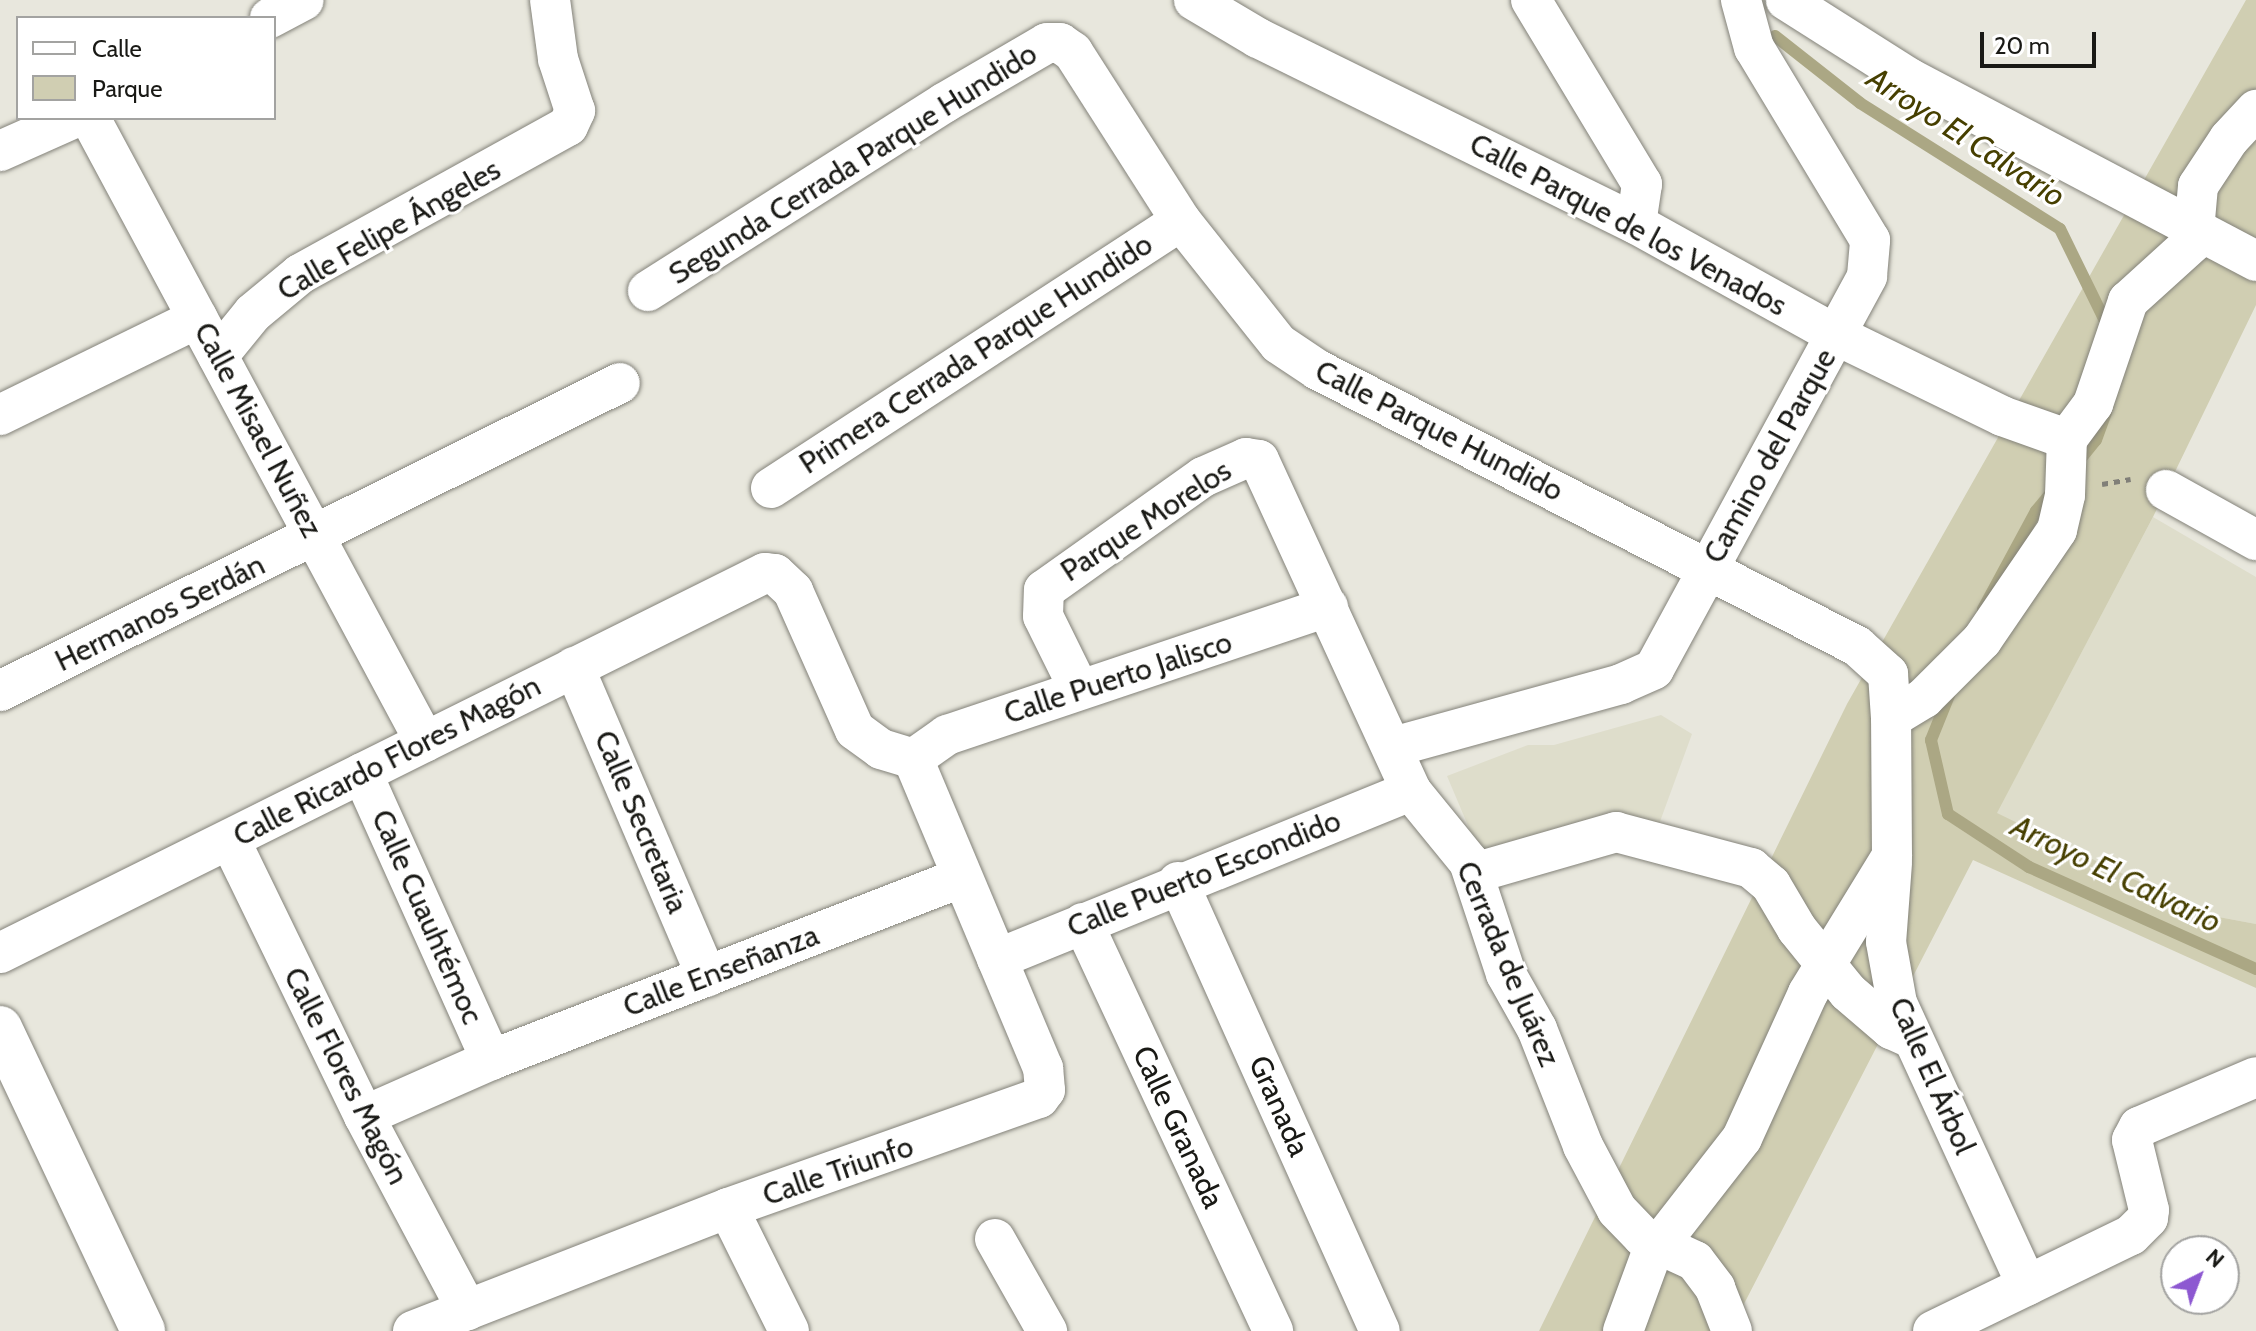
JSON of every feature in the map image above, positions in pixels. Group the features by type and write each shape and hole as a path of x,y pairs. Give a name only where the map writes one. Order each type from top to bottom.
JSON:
{"street":[{"path":"274,16 304,0"},
{"name":"Calle Felipe Ángeles","path":"218,356 253,313 300,274 561,132 573,120 550,0"},
{"name":"Calle Parque de los Venados","path":"1194,0 1258,38 1636,224 1836,335 2002,416 2067,439"},
{"path":"1531,0 1642,184 1636,224"},
{"name":"Camino del Parque","path":"1393,747 1643,676 1664,655 1867,276 1870,240 1754,48 1741,0"},
{"path":"1786,0 1847,43 2256,261"},
{"name":"Segunda Cerrada Parque Hundido","path":"648,291 944,103 1047,43 1060,43"},
{"name":"Calle Parque Hundido","path":"1060,43 1073,52 1181,221 1265,333 1294,356 1872,656 1888,674 1891,718"},
{"path":"1891,718 1911,710 1982,640 2057,530 2065,495 2067,439 2093,404 2128,301 2145,281 2185,253 2196,231 2198,186 2229,139 2256,110"},
{"path":"0,151 70,120"},
{"name":"Calle Misael Nuñez","path":"91,120 425,742"},
{"name":"Primera Cerrada Parque Hundido","path":"771,488 1181,221"},
{"path":"0,415 198,318"},
{"name":"Hermanos Serdán","path":"0,691 316,538 620,383"},
{"name":"Parque Morelos","path":"1079,689 1043,616 1042,596 1051,581 1160,511 1203,477 1246,458 1259,460"},
{"name":"Cerrada de Juárez","path":"1259,460 1411,791 1474,873 1506,974 1537,1029 1583,1146 1623,1221 1643,1237 1660,1242 1703,1269 1732,1331"},
{"path":"2166,490 2256,540"},
{"name":"Calle Ricardo Flores Magón","path":"0,953 754,577 775,574 793,591 855,730 881,749 913,759"},
{"name":"Calle Puerto Jalisco","path":"913,759 947,735 1328,607"},
{"name":"Calle Secretaria","path":"574,667 707,977"},
{"name":"Calle El Árbol","path":"1891,718 1892,856 1888,972 1911,1038 2027,1285"},
{"path":"913,759 960,878"},
{"name":"Calle Cuauhtémoc","path":"362,773 491,1060"},
{"name":"Calle Puerto Escondido","path":"997,959 1178,882 1411,791"},
{"path":"1474,873 1600,835 1642,836 1762,875 1824,963 1880,1019 1911,1038"},
{"name":"Calle Flores Magón","path":"230,840 364,1116 467,1310"},
{"path":"1623,1331 1640,1278 1660,1242 1742,1138 1824,963 1892,856"},
{"name":"Calle Enseñanza","path":"364,1116 491,1060 960,878"},
{"name":"Calle Triunfo","path":"413,1331 728,1208 1039,1098 1045,1090 1043,1068 960,878"},
{"name":"Granada","path":"1178,882 1380,1331"},
{"name":"Calle Granada","path":"1083,923 1273,1331"},
{"path":"0,1028 143,1331"},
{"path":"1933,1331 2131,1235 2148,1218 2148,1195 2132,1140 2139,1127 2256,1077"},
{"path":"728,1208 789,1331"},
{"path":"995,1239 1043,1330"}],"path":[{"path":"2065,495 2122,479 2166,490"}],"shaded area":[{"path":"2153,517 2256,577 2256,924 2208,915 1996,814"},
{"path":"1661,715 1692,734 1658,827 1483,861 1447,776 1528,745 1554,745"}],"green space":[{"path":"2246,0 2256,0 2256,305 2153,517 1997,813 2208,915 2256,924 2256,988 1973,860 1730,1331 1539,1331 1847,704"}],"waterway":[{"name":"Arroyo El Calvario","path":"1775,36 1860,103 2060,229 2109,329"},
{"name":"Arroyo El Calvario","path":"2078,462 2096,440 2106,413"},
{"name":"Arroyo El Calvario","path":"1983,609 2036,511 2053,491"},
{"name":"Arroyo El Calvario","path":"1950,693 1931,740 1948,814 2029,867 2256,969"}]}
